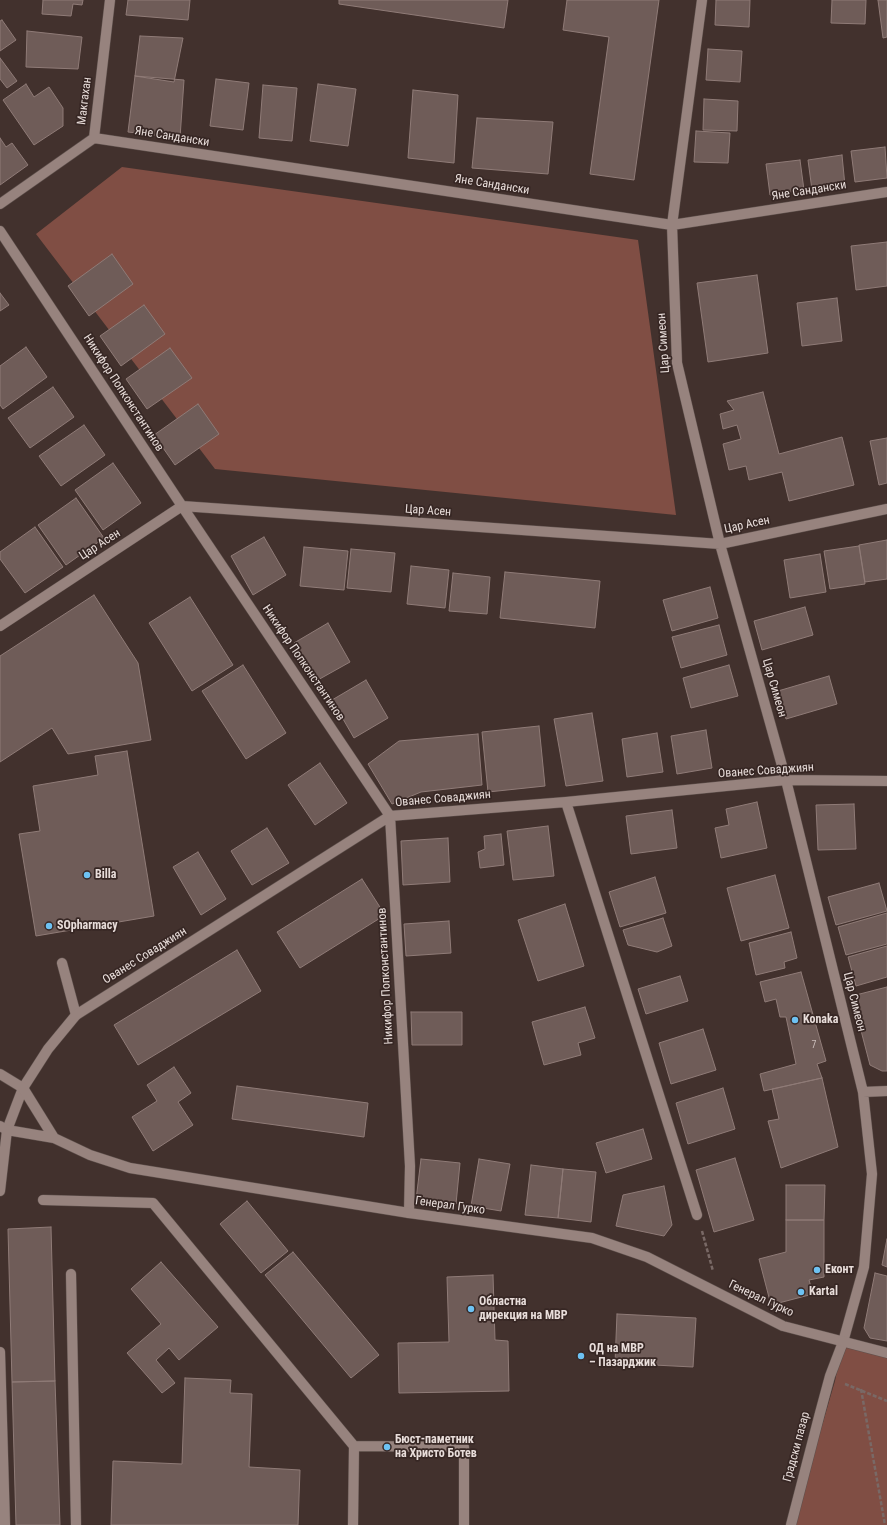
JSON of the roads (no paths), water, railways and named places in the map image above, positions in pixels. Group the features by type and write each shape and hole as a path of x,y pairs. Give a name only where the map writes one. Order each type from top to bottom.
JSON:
{"street":[{"name":"Макгахан","path":"0,204 94,138 110,0"},
{"name":"Цар Симеон","path":"702,0 672,226 677,363 720,544 786,780 862,1092 872,1174 864,1267 843,1342 830,1376"},
{"name":"Яне Сандански","path":"94,138 672,226 887,192"},
{"name":"Никифор Попконстантинов","path":"0,232 390,816 410,1166 409,1213"},
{"name":"Цар Асен","path":"0,626 182,506 720,544 887,509"},
{"name":"Ованес Соваджиян","path":"0,1190 3,1128 23,1088 48,1049 76,1016 390,816 566,802 786,780 887,781"},
{"path":"566,802 698,1215"},
{"path":"62,962 76,1016"},
{"path":"0,1074 23,1088 54,1138"},
{"path":"862,1092 887,1091"},
{"name":"Генерал Гурко","path":"3,1128 54,1138 90,1155 130,1168 409,1213 592,1238 647,1257 783,1326 887,1353"},
{"path":"43,1200 153,1203 354,1446 353,1525"},
{"path":"71,1274 76,1525"},
{"path":"0,1352 5,1525"},
{"name":"Градски пазар","path":"791,1525 830,1376"},
{"path":"354,1446 464,1447 464,1525"}],"place":[{"name":"Billa","path":"87,875"},
{"name":"SOpharmacy","path":"49,926"},
{"name":"Konaka","path":"795,1020"},
{"name":"Еконт","path":"817,1270"},
{"name":"Kartal","path":"801,1292"},
{"name":"Областна дирекция на МВР","path":"471,1309"},
{"name":"ОД на МВР – Пазарджик","path":"581,1356"},
{"name":"Бюст-паметник на Христо Ботев","path":"387,1447"}]}
